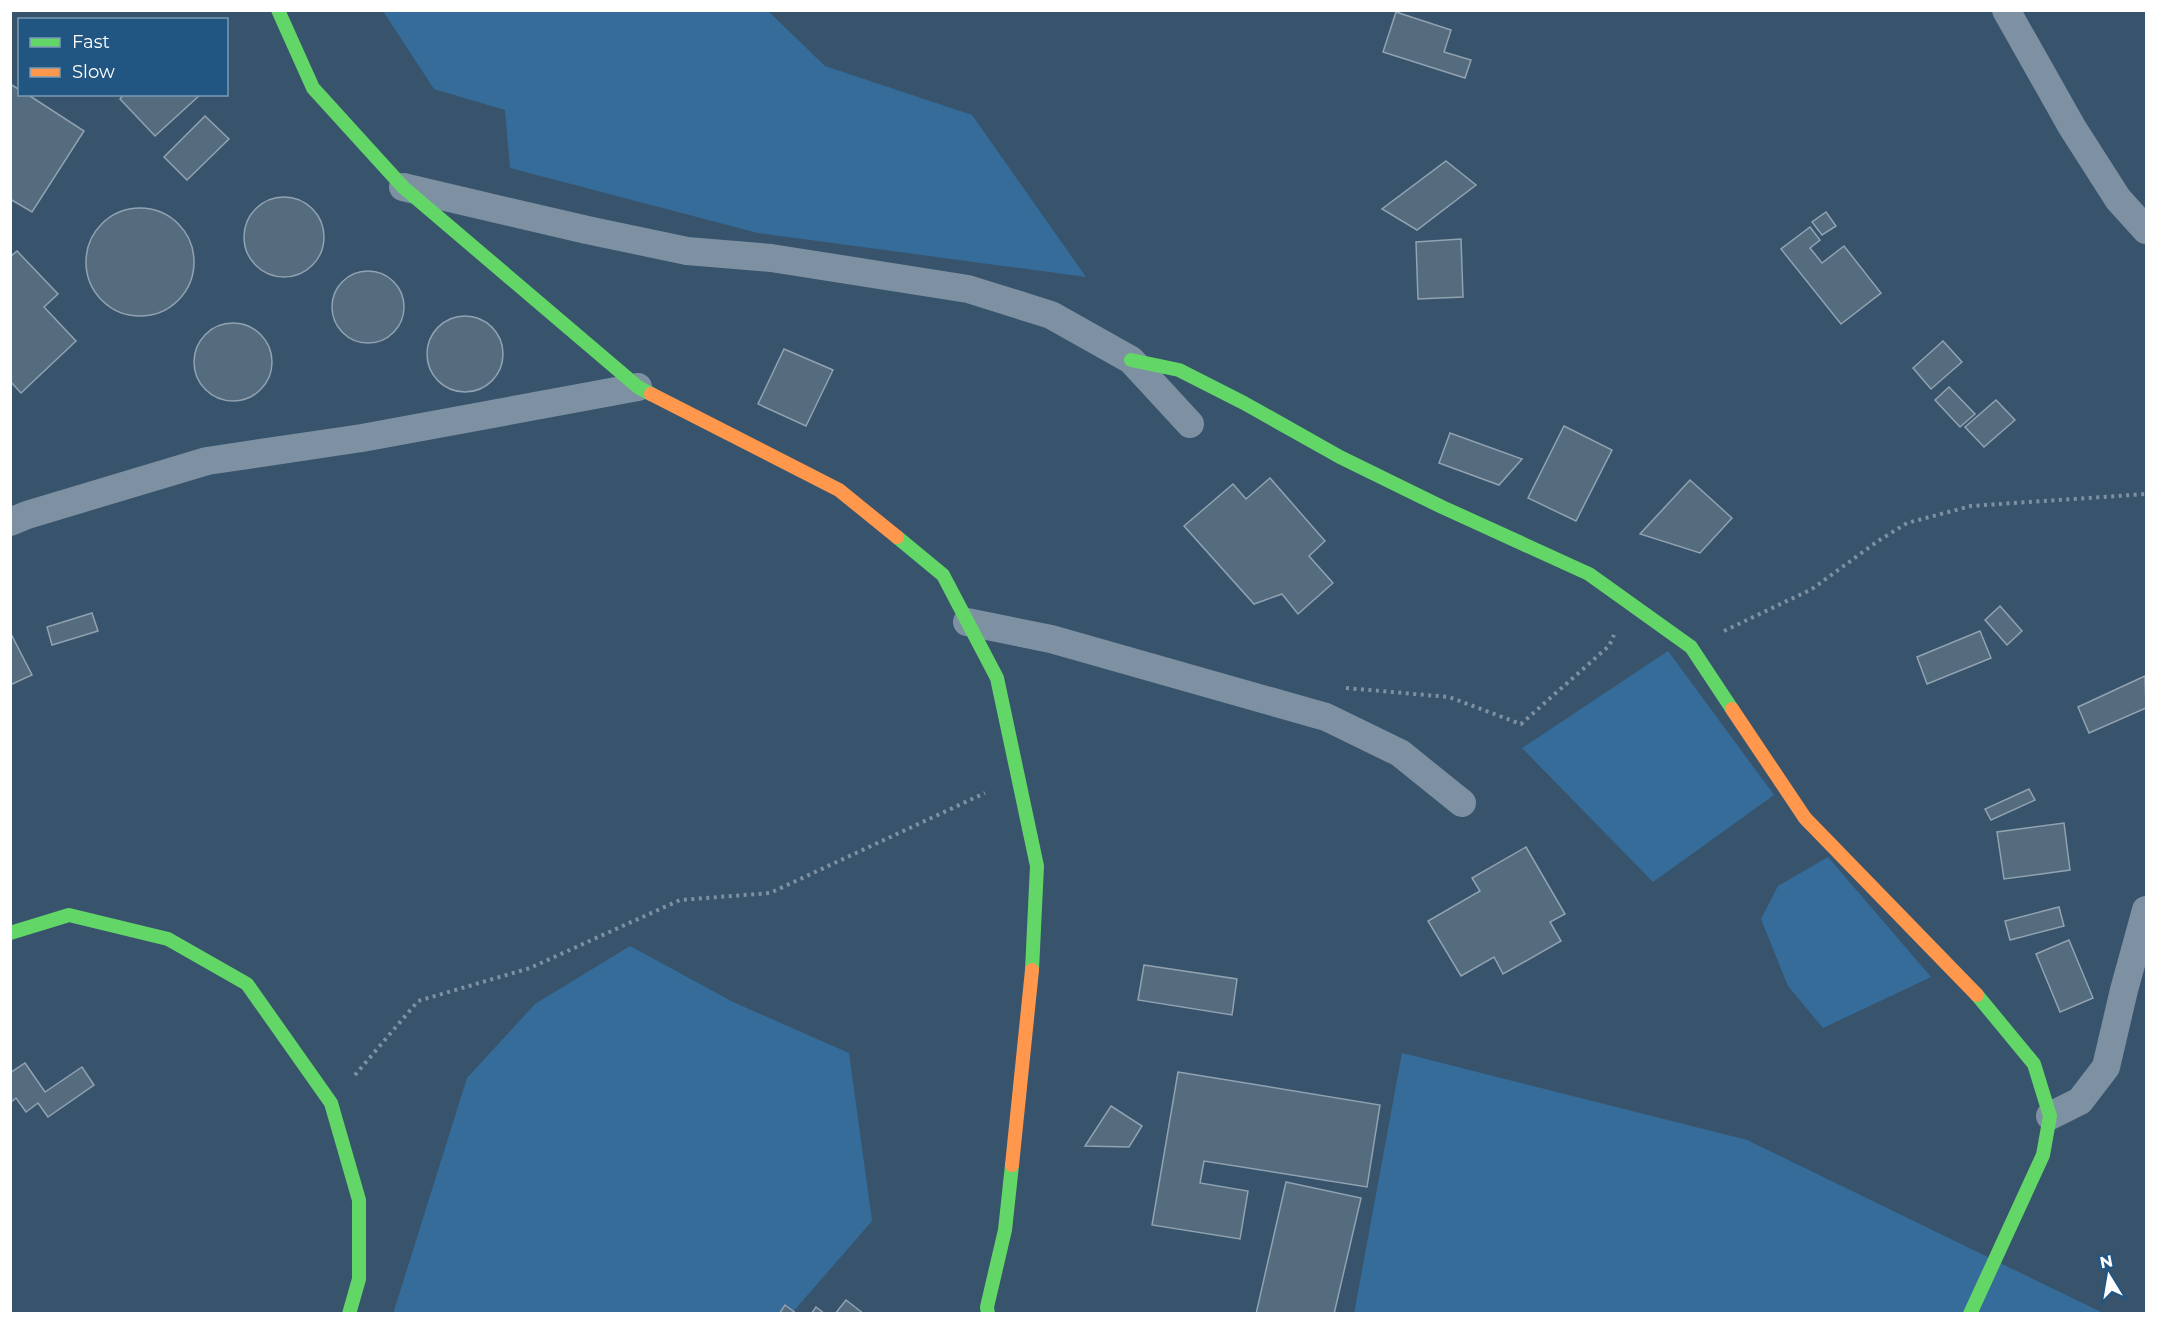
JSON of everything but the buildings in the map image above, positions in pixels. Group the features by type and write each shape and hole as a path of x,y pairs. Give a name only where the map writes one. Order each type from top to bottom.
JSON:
{"street":[{"path":"278,10 313,88 404,187 638,387 839,490 943,574 997,678 1037,866 1032,981 1005,1230 986,1311"},
{"path":"2006,10 2072,128 2118,199 2146,231"},
{"path":"404,187 687,251 771,258 968,289 1052,315 1131,360 1190,424"},
{"path":"1131,360 1179,370 1244,403 1340,457 1442,507 1589,574 1691,646 1805,818 1986,1004 2034,1064 2050,1116 2043,1155 1970,1314"},
{"path":"10,522 38,511 207,461 362,438 638,387"},
{"path":"967,622 1051,639 1326,717 1400,753 1462,803"},
{"path":"2050,1116 2080,1101 2106,1067 2146,910"},
{"path":"10,933 69,915 168,939 247,984 331,1103 359,1200 359,1279 349,1314"}],"path":[{"path":"1691,646 1812,589 1907,523 1971,506 2146,494"},
{"path":"1339,687 1449,697 1521,724 1609,646 1628,600"},
{"path":"331,1103 418,1001 530,968 680,900 770,893 1019,778"}],"shaded area":[{"path":"383,11 768,11 825,66 972,115 1086,277 758,233 510,168 505,110 434,89"},
{"path":"1668,651 1774,795 1653,882 1522,748"},
{"path":"1828,857 1931,977 1823,1028 1788,986 1761,919 1778,886"},
{"path":"630,946 733,1002 849,1053 872,1221 792,1313 393,1314 467,1078 535,1004"},
{"path":"1402,1053 1747,1140 2103,1313 1354,1314"}],"traffic: fast":[{"path":"278,10 313,88 403,187 638,387 651,394"},
{"path":"1131,360 1179,370 1244,403 1340,457 1442,507 1589,574 1691,647 1732,709"},
{"path":"897,537 943,575 997,678 1037,866 1032,970"},
{"path":"10,933 69,915 168,939 247,984 331,1103 359,1200 359,1279 349,1314"},
{"path":"1970,1314 2043,1155 2050,1116 2034,1064 1977,995"},
{"path":"988,1314 987,1307 1005,1230 1012,1165"}],"traffic: slow":[{"path":"651,394 839,490 897,537"},
{"path":"1732,709 1805,818 1977,995"},
{"path":"1012,1165 1032,970"}]}
